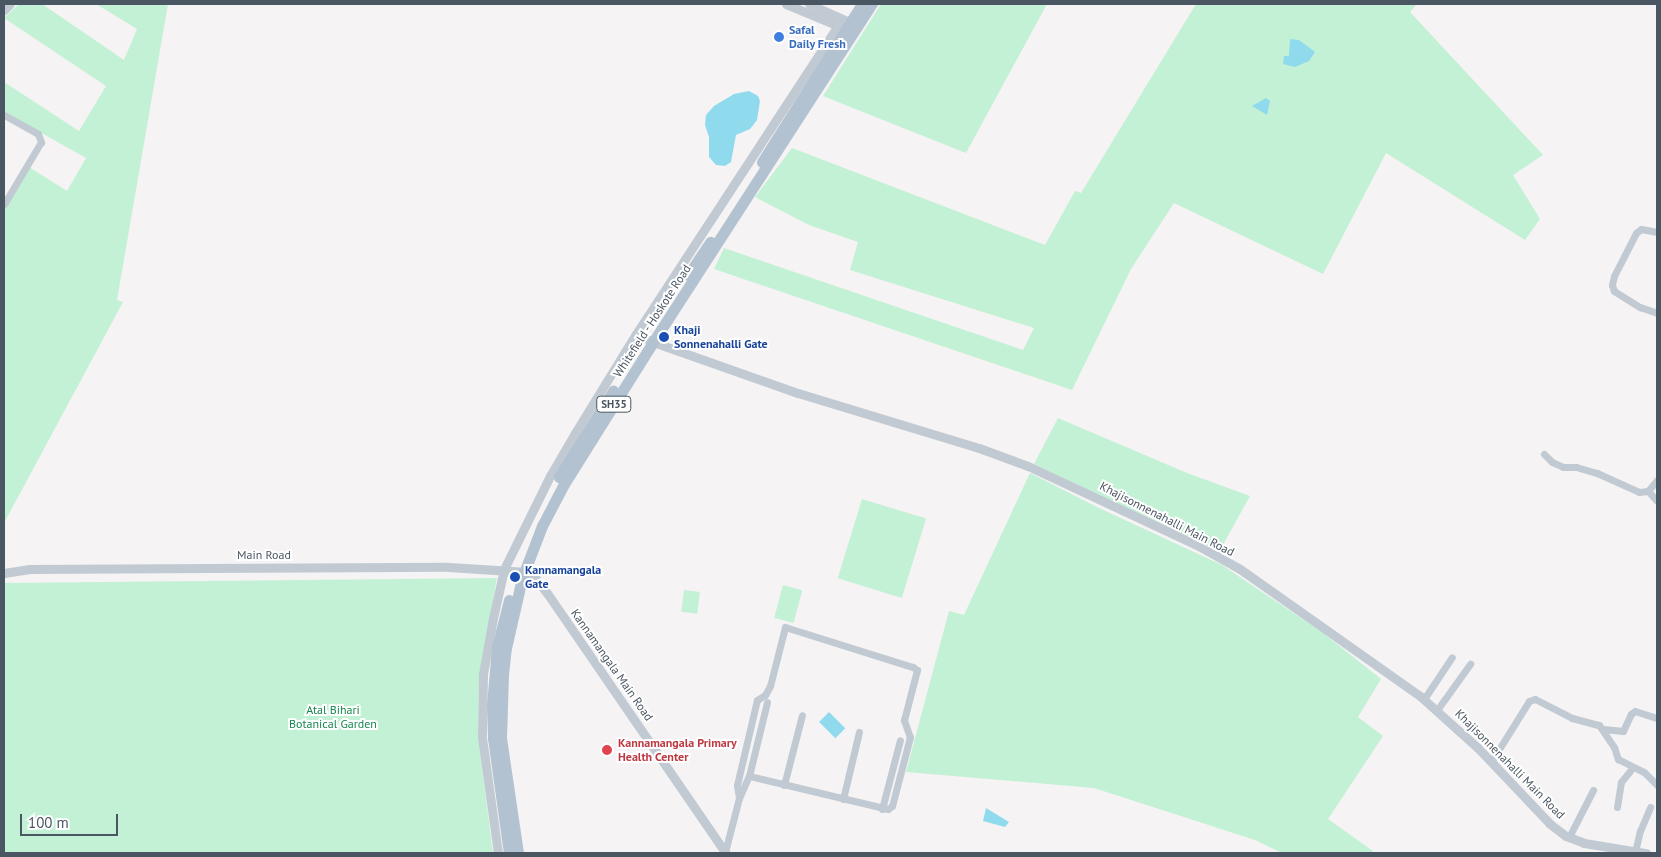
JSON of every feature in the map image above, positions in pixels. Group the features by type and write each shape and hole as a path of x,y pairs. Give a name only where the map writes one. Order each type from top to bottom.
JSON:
{"main road":[{"name":"Whitefield - Hoskote Road","path":"509,853 493,738 492,705 497,647 520,570 564,484 645,339 808,106 847,26 862,4"},
{"name":"Whitefield - Hoskote Road","path":"847,26 872,4"},
{"name":"Whitefield - Hoskote Road","path":"518,853 501,738 501,704 506,648 520,570"}],"street":[{"path":"4,10 10,4"},
{"path":"789,4 847,26"},
{"path":"809,4 847,26"},
{"path":"498,853 482,738 483,674 504,569 550,476 645,339 847,26"},
{"path":"4,115 38,134 41,142 4,204"},
{"path":"1657,232 1641,229 1636,233 1614,276 1612,285 1614,291 1640,307 1657,313"},
{"name":"Khajisonnenahalli Main Road","path":"645,339 798,393 979,448 1028,466 1199,546 1240,569 1424,699 1491,762 1550,824 1569,837 1584,843 1646,853"},
{"path":"1544,454 1552,462 1563,467 1576,467 1639,492 1648,492 1657,501"},
{"path":"1648,492 1657,480"},
{"name":"Main Road","path":"4,573 30,569 448,567 520,570"},
{"name":"Kannamangala Main Road","path":"520,570 534,576 547,593 726,852"},
{"path":"739,798 737,785 757,700 765,695 770,686 786,626 913,666 917,670 904,720 910,737 892,806 882,809 749,776"},
{"path":"1424,699 1452,657"},
{"path":"1437,710 1470,664"},
{"path":"1491,762 1532,699 1572,718 1592,722 1603,729 1622,731 1631,714 1635,711 1657,718"},
{"path":"726,852 739,798 749,776 767,702"},
{"path":"784,785 802,715"},
{"path":"1603,729 1618,759 1646,773 1657,785"},
{"path":"843,799 859,732"},
{"path":"882,809 900,740"},
{"path":"1617,807 1621,782 1633,767"},
{"path":"1569,837 1593,790"},
{"path":"1635,852 1640,831 1650,808"}],"green space":[{"path":"19,4 42,4 124,60 137,29 96,4 168,4 117,300 123,302 4,523 4,211 29,167 67,191 86,158 4,112 4,82 79,131 106,86 4,18"},
{"path":"881,4 1047,4 966,153 823,96"},
{"path":"1196,4 1417,4 1410,12 1543,155 1513,175 1540,219 1525,240 1386,153 1323,274 1174,203 1131,269 1072,390 714,269 724,248 1023,350 1034,328 850,270 858,242 809,225 755,197 792,148 1045,245 1075,191 1081,193"},
{"path":"1058,418 1187,473 1250,496 1219,552 1034,464"},
{"path":"1030,473 1099,508 1222,565 1323,633 1381,679 1358,717 1383,736 1328,819 1373,851 1370,853 1282,853 1255,840 1094,788 906,772 949,611 964,615"},
{"path":"862,499 926,519 902,598 838,578"},
{"name":"Atal Bihari Botanical Garden","path":"497,578 479,677 478,737 493,853 4,853 4,583"},
{"path":"783,585 802,590 794,623 774,618"},
{"path":"684,590 700,592 697,614 681,612"}],"water":[{"path":"1290,39 1299,40 1315,52 1309,61 1295,67 1283,64 1284,56 1289,56"},
{"path":"749,91 758,96 760,101 757,120 750,129 736,135 731,162 725,166 716,165 709,157 709,137 705,125 706,115 714,106 734,94"},
{"path":"1266,98 1270,101 1267,115 1252,106"},
{"path":"829,712 845,728 835,738 819,722"},
{"path":"986,808 1009,822 1005,827 983,821"}],"place":[{"name":"Safal Daily Fresh","path":"779,37"},
{"name":"Khaji Sonnenahalli Gate","path":"664,337"},
{"name":"Kannamangala Gate","path":"515,577"},
{"name":"Kannamangala Primary Health Center","path":"607,750"}]}
